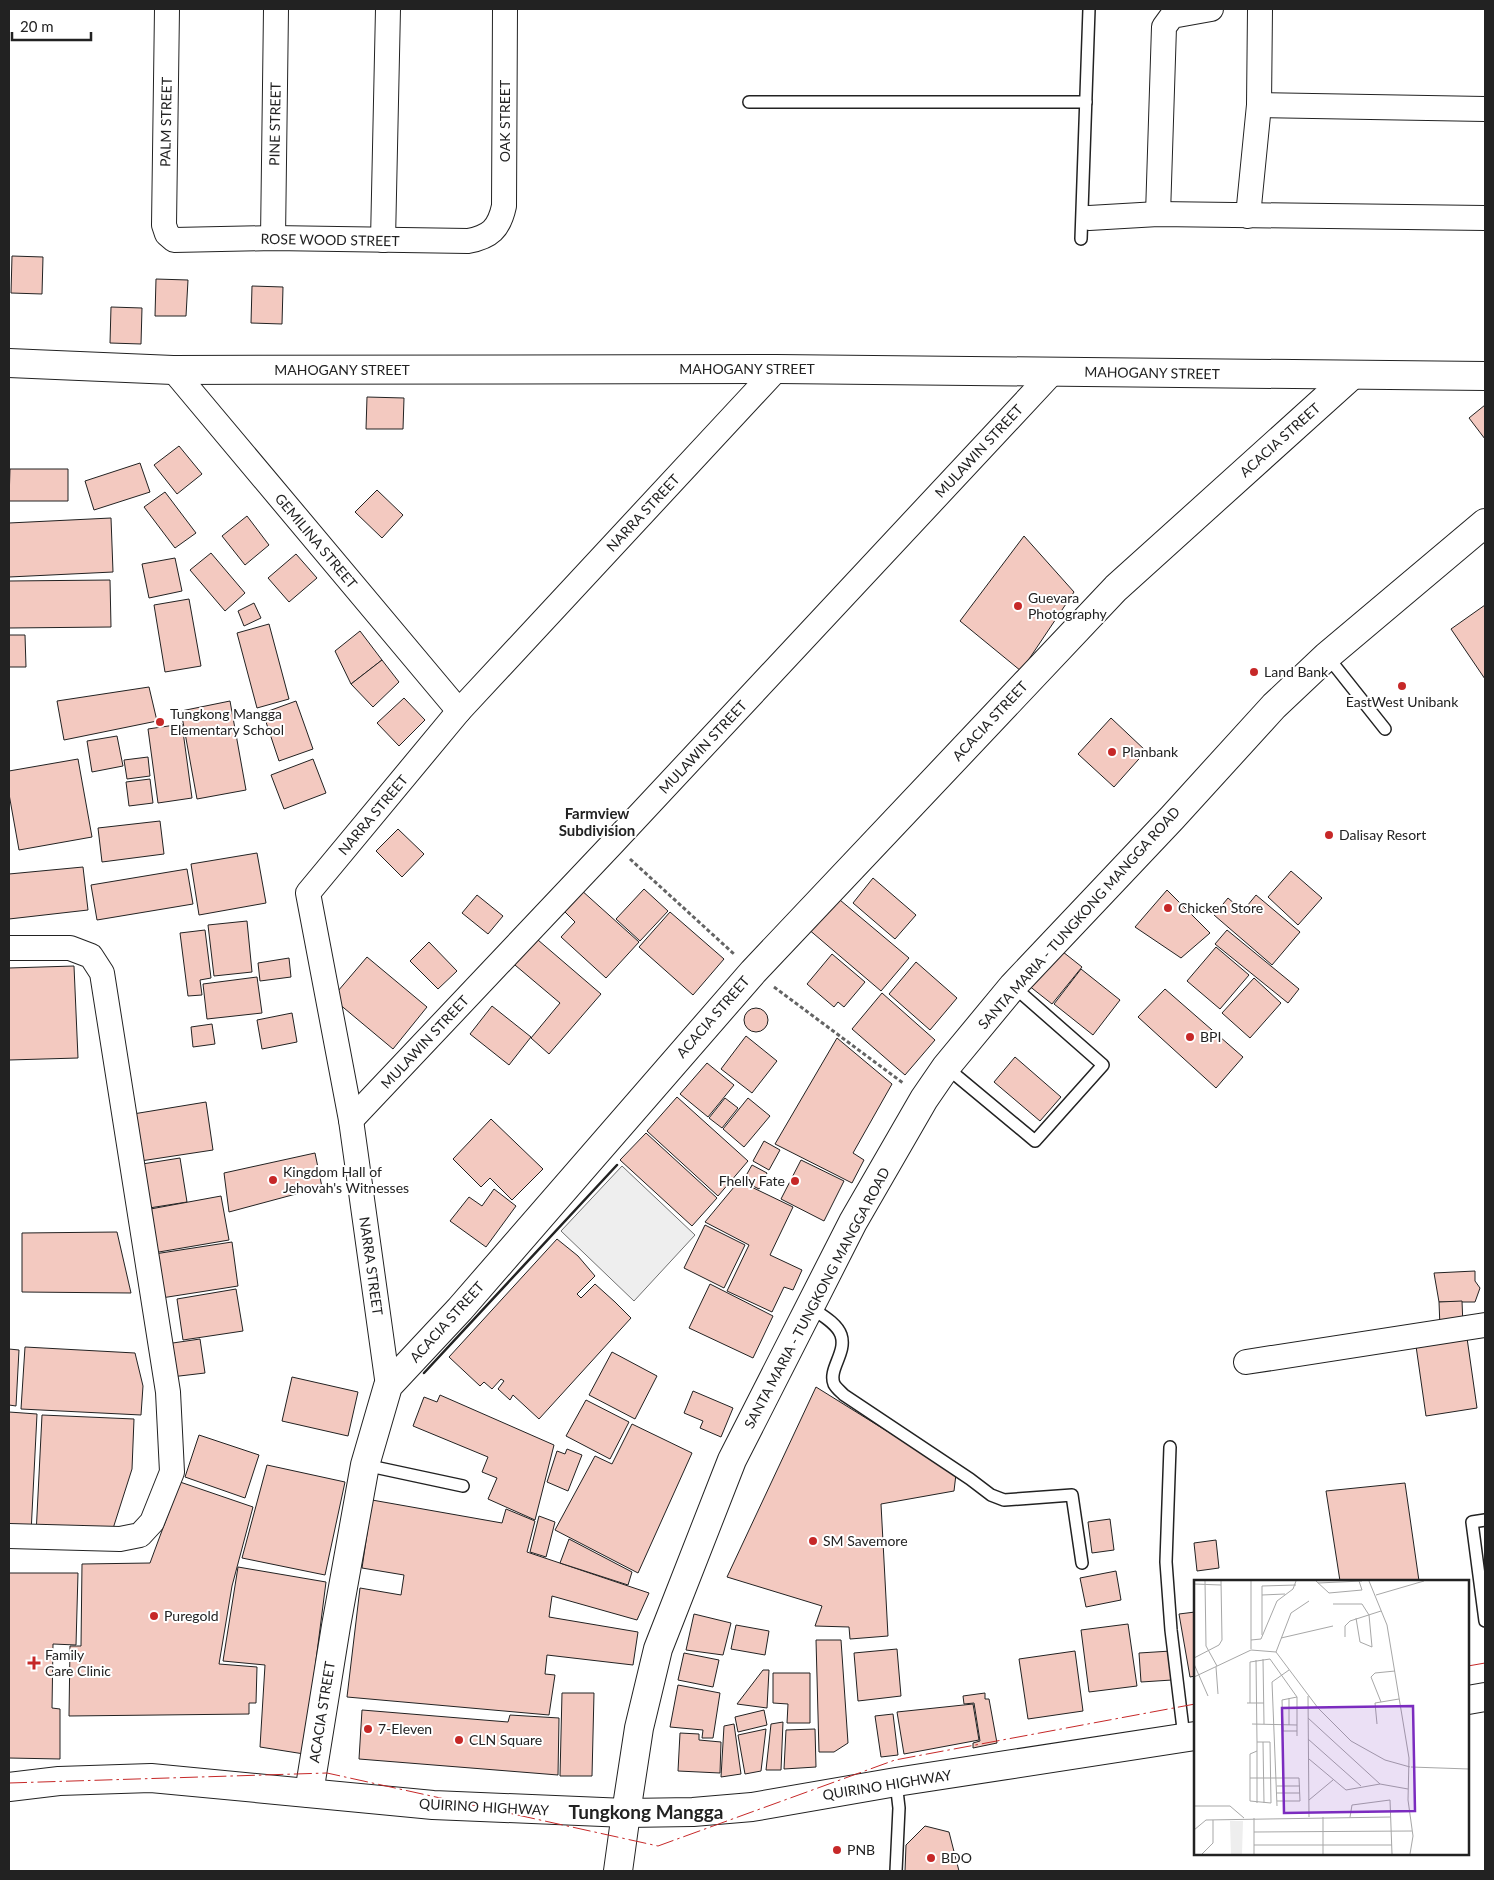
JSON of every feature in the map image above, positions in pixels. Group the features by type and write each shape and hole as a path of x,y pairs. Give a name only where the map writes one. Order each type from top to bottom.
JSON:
{"street":[{"name":"PALM STREET","path":"167,9 164,225 167,234"},
{"name":"PINE STREET","path":"273,238 276,9"},
{"path":"383,240 388,9"},
{"name":"OAK STREET","path":"493,231 501,219 504,206 506,9"},
{"path":"1158,214 1164,28 1172,16 1211,9"},
{"path":"1248,216 1259,105 1260,9"},
{"path":"1259,105 1485,109"},
{"path":"1085,228 1158,214 1485,218"},
{"name":"ROSE WOOD STREET","path":"167,234 174,240 273,238 468,241 482,239 493,231"},
{"name":"MAHOGANY STREET","path":"9,363 173,370 777,368 1485,376"},
{"name":"NARRA STREET","path":"388,1386 350,1120 308,892 459,711 777,368"},
{"name":"GEMILINA STREET","path":"173,370 459,711"},
{"name":"MULAWIN STREET","path":"350,1120 613,843 1053,372"},
{"name":"ACACIA STREET","path":"309,1793 364,1465 388,1386 460,1309 753,972 1116,588 1352,375"},
{"name":"SANTA MARIA - TUNGKONG MANGGA ROAD","path":"618,1871 639,1728 658,1649 732,1460 853,1222 924,1099 946,1067 1013,986 1172,818 1274,706 1327,656 1485,523"},
{"path":"9,948 70,948 91,956 102,973 168,1392 172,1472 152,1522 140,1535 120,1539 9,1536"},
{"path":"1246,1362 1485,1325"},
{"path":"1469,1700 1485,1697"},
{"name":"QUIRINO HIGHWAY","path":"9,1787 59,1781 150,1778 433,1805 626,1813 693,1812 752,1807 896,1782 1190,1737"}],"lane":[{"path":"1085,228 1088,9"},
{"path":"749,102 1086,102"},
{"path":"1327,656 1385,729"},
{"path":"946,1067 1035,1141 1103,1065 1013,986"},
{"path":"810,1307 835,1325 841,1335 843,1348 833,1376 834,1385 844,1395 991,1495 1004,1500 1072,1496 1082,1563"},
{"path":"1170,1447 1166,1562 1171,1630 1190,1737"},
{"path":"364,1465 463,1486"},
{"path":"1485,1520 1472,1522 1485,1621"},
{"path":"896,1782 899,1808 896,1871"}],"path":[{"path":"613,843 753,972 924,1099"}],"shaded area":[{"path":"622,1166 695,1235 634,1301 561,1231"}],"building":[{"path":"12,256 43,257 42,294 11,293"},
{"path":"156,279 188,280 186,316 155,316"},
{"path":"252,286 283,287 282,324 251,323"},
{"path":"111,307 142,308 141,344 110,343"},
{"path":"367,397 404,398 403,429 366,429"},
{"path":"1485,405 1485,439 1469,418"},
{"path":"179,446 202,474 177,494 154,465"},
{"path":"140,463 150,492 94,510 85,481"},
{"path":"10,469 68,469 68,501 9,501"},
{"path":"377,490 403,515 382,538 355,512"},
{"path":"165,492 196,533 175,548 144,507"},
{"path":"247,516 269,545 245,565 222,536"},
{"path":"111,518 113,572 9,577 9,523"},
{"name":"Guevara Photography","path":"1024,536 1074,592 1021,671 960,621"},
{"path":"211,553 245,593 225,611 190,570"},
{"path":"296,554 317,578 289,602 268,578"},
{"path":"175,558 182,591 149,598 142,564"},
{"path":"110,580 111,627 9,628 9,581"},
{"path":"189,599 201,666 165,672 154,605"},
{"path":"254,603 261,618 244,626 238,611"},
{"path":"1485,605 1485,679 1451,629"},
{"path":"269,624 289,699 257,708 237,633"},
{"path":"360,631 382,660 351,684 335,651"},
{"path":"9,635 25,635 26,667 9,667"},
{"path":"382,660 399,682 373,707 351,684"},
{"path":"149,687 157,721 64,740 57,701"},
{"path":"404,698 425,720 399,746 377,723"},
{"path":"230,701 246,790 197,799 181,711"},
{"path":"296,701 313,749 279,761 263,713"},
{"name":"Planbank","path":"1111,718 1146,751 1114,787 1078,754"},
{"path":"182,724 192,798 158,803 148,729"},
{"path":"117,736 123,766 92,772 87,741"},
{"path":"148,757 150,776 127,779 124,760"},
{"path":"78,759 92,837 19,850 9,794 9,771"},
{"path":"313,759 326,793 284,809 271,775"},
{"path":"150,779 153,803 129,806 126,782"},
{"path":"160,821 164,854 102,862 98,828"},
{"path":"398,829 424,854 402,877 376,851"},
{"path":"257,853 266,903 199,915 191,864"},
{"path":"83,867 88,910 9,919 9,874"},
{"path":"187,869 193,904 97,920 91,885"},
{"path":"1291,871 1322,898 1298,925 1268,897"},
{"path":"873,878 916,915 895,939 853,903"},
{"path":"580,889 639,942 606,978 561,937 575,922 562,909"},
{"path":"644,889 668,911 640,941 616,919"},
{"name":"Chicken Store","path":"1167,890 1210,933 1181,958 1135,927"},
{"path":"477,895 503,916 488,934 462,913"},
{"path":"834,895 909,958 881,991 807,928"},
{"path":"1256,895 1300,932 1272,965 1214,915 1228,898 1243,911"},
{"path":"670,912 724,959 693,995 639,947"},
{"path":"247,921 252,972 214,976 208,925"},
{"path":"205,930 211,978 200,980 202,995 188,996 180,933"},
{"path":"1227,930 1299,989 1288,1003 1215,944"},
{"path":"531,934 601,994 549,1054 531,1038 560,1003 509,960"},
{"path":"429,942 457,971 438,989 410,961"},
{"path":"1216,947 1249,975 1220,1009 1187,981"},
{"path":"1058,948 1082,967 1052,1004 1028,985"},
{"path":"832,954 865,982 844,1007 838,1002 834,1007 807,984"},
{"path":"367,957 427,1007 393,1049 332,998"},
{"path":"289,958 291,977 260,981 258,963"},
{"path":"916,962 957,998 930,1030 889,994"},
{"path":"74,966 78,1058 9,1060 9,968"},
{"path":"1081,969 1120,1000 1093,1035 1054,1004"},
{"path":"257,977 262,1013 207,1019 203,984"},
{"path":"1254,978 1281,1003 1250,1038 1222,1013"},
{"name":"BPI","path":"1165,989 1243,1057 1216,1088 1138,1017"},
{"path":"882,993 935,1040 905,1075 852,1029"},
{"path":"492,1006 531,1037 509,1065 470,1034"},
{"path":"756,1008 765,1011 768,1020 765,1029 756,1032 747,1029 744,1020 747,1011"},
{"path":"292,1013 297,1042 262,1049 257,1020"},
{"path":"212,1024 215,1044 193,1047 191,1027"},
{"path":"746,1036 777,1061 752,1093 721,1069"},
{"path":"837,1038 892,1084 853,1153 864,1160 852,1183 775,1144"},
{"path":"1015,1057 1061,1097 1040,1121 994,1082"},
{"path":"707,1063 734,1085 708,1117 680,1094"},
{"path":"677,1097 748,1161 718,1196 647,1131"},
{"path":"725,1098 738,1108 722,1128 709,1118"},
{"path":"748,1098 770,1116 744,1147 723,1129"},
{"path":"206,1102 213,1150 134,1162 127,1115"},
{"path":"491,1119 543,1169 512,1200 490,1178 481,1187 453,1159"},
{"path":"646,1133 717,1198 692,1226 620,1160"},
{"path":"764,1141 780,1150 769,1170 753,1161"},
{"name":"Kingdom Hall of Jehovah's Witnesses","path":"315,1153 322,1187 229,1212 224,1173"},
{"path":"180,1158 187,1202 143,1209 136,1165"},
{"path":"801,1160 844,1181 824,1221 781,1199"},
{"path":"752,1165 767,1173 759,1189 743,1181"},
{"path":"739,1181 793,1207 770,1255 802,1270 793,1290 784,1287 772,1312 727,1291 749,1245 705,1222"},
{"path":"494,1189 516,1206 486,1247 450,1221 469,1197 482,1206"},
{"path":"221,1196 229,1240 153,1253 145,1210"},
{"path":"705,1225 745,1245 724,1288 684,1268"},
{"path":"117,1232 131,1293 22,1292 22,1233"},
{"path":"557,1239 578,1256 595,1276 577,1294 581,1298 595,1284 631,1318 539,1419 513,1395 510,1400 498,1389 504,1381 501,1379 492,1389 484,1382 480,1386 449,1357"},
{"path":"232,1242 238,1286 155,1299 148,1255"},
{"path":"1475,1271 1475,1281 1480,1288 1475,1302 1439,1302 1434,1273"},
{"path":"710,1284 773,1316 753,1358 689,1328"},
{"path":"236,1289 243,1331 183,1340 177,1299"},
{"path":"1462,1301 1463,1326 1440,1327 1439,1302"},
{"path":"1467,1338 1477,1408 1426,1416 1416,1346"},
{"path":"200,1339 205,1373 171,1377 166,1344"},
{"path":"25,1347 135,1353 143,1386 141,1415 21,1409"},
{"path":"9,1349 19,1350 16,1406 9,1405"},
{"path":"612,1352 657,1376 635,1419 589,1395"},
{"path":"292,1377 358,1392 348,1436 282,1421"},
{"name":"SM Savemore","path":"816,1387 956,1474 954,1491 881,1504 888,1636 850,1639 849,1627 815,1626 822,1606 727,1577"},
{"path":"693,1391 733,1408 721,1437 700,1428 703,1421 684,1413"},
{"path":"440,1395 554,1445 535,1520 488,1499 497,1478 482,1472 488,1457 413,1426 424,1397 437,1402"},
{"path":"586,1400 629,1422 610,1459 566,1436"},
{"path":"9,1412 37,1414 31,1533 9,1532"},
{"path":"42,1415 134,1419 132,1469 110,1538 36,1535"},
{"path":"632,1424 692,1453 638,1573 555,1530 595,1456 612,1464"},
{"path":"199,1435 259,1455 245,1498 185,1477"},
{"path":"567,1449 582,1455 568,1491 547,1482 557,1451 565,1454"},
{"path":"267,1465 345,1482 325,1575 242,1558"},
{"name":"Puregold","path":"180,1482 253,1507 232,1586 219,1664 257,1667 256,1703 249,1703 249,1714 69,1716 70,1646 81,1646 82,1564 150,1563"},
{"path":"1405,1483 1419,1580 1340,1580 1326,1491"},
{"path":"372,1500 502,1523 506,1509 535,1521 527,1552 649,1593 637,1620 552,1596 549,1617 638,1632 633,1665 547,1655 545,1674 555,1675 549,1715 347,1697 360,1588 401,1595 404,1575 362,1568"},
{"path":"539,1516 555,1522 546,1557 530,1552"},
{"path":"1110,1519 1114,1550 1092,1553 1088,1522"},
{"path":"569,1539 632,1572 628,1585 560,1563"},
{"path":"1216,1540 1219,1568 1197,1571 1194,1543"},
{"path":"238,1567 326,1582 304,1754 260,1747 265,1665 223,1661"},
{"path":"1116,1571 1121,1600 1086,1607 1080,1578"},
{"path":"9,1573 78,1573 76,1645 53,1644 52,1708 60,1709 60,1759 9,1758"},
{"path":"1194,1612 1194,1676 1190,1677 1179,1614"},
{"path":"694,1614 731,1623 723,1655 686,1650"},
{"path":"1128,1624 1137,1686 1089,1692 1081,1630"},
{"path":"736,1625 769,1631 765,1655 731,1649"},
{"path":"816,1640 841,1640 848,1743 834,1752 819,1752"},
{"path":"897,1649 901,1696 858,1701 854,1653"},
{"path":"1075,1651 1083,1711 1028,1719 1019,1659"},
{"path":"1171,1651 1172,1680 1141,1682 1139,1653"},
{"path":"684,1653 719,1660 713,1687 678,1680"},
{"path":"763,1670 769,1670 767,1708 737,1704"},
{"path":"773,1673 810,1673 810,1723 787,1723 788,1704 773,1703"},
{"path":"678,1685 720,1693 713,1738 702,1738 703,1730 670,1727"},
{"path":"562,1693 594,1693 592,1776 560,1776"},
{"path":"985,1693 985,1699 989,1699 997,1743 973,1748 973,1743 980,1741 974,1703 964,1704 963,1696"},
{"path":"973,1704 979,1740 904,1754 897,1712"},
{"name":"CLN Square","path":"362,1710 508,1722 510,1715 559,1718 558,1775 359,1759"},
{"path":"764,1710 767,1725 738,1732 735,1717"},
{"path":"893,1714 898,1755 881,1757 875,1716"},
{"path":"783,1722 781,1770 766,1770 771,1724"},
{"path":"734,1724 741,1774 721,1777 724,1726"},
{"path":"766,1729 761,1771 745,1774 738,1735"},
{"path":"815,1729 816,1767 784,1769 786,1730"},
{"path":"680,1733 699,1734 699,1740 721,1742 720,1773 678,1771"},
{"name":"BDO","path":"925,1826 949,1832 959,1871 905,1871 906,1845"}],"wall":[{"path":"424,1373 617,1165"}],"power":[{"path":"1469,1666 1485,1663"},
{"path":"9,1783 327,1773 658,1846 895,1760 1194,1704"}],"place":[{"name":"Guevara Photography","path":"1018,606"},
{"name":"Land Bank","path":"1254,672"},
{"name":"EastWest Unibank","path":"1402,686"},
{"name":"Tungkong Mangga Elementary School","path":"160,722"},
{"name":"Planbank","path":"1112,752"},
{"name":"Dalisay Resort","path":"1329,835"},
{"name":"Chicken Store","path":"1168,908"},
{"name":"BPI","path":"1190,1037"},
{"name":"Kingdom Hall of Jehovah's Witnesses","path":"273,1180"},
{"name":"Fhelly Fate","path":"795,1181"},
{"name":"SM Savemore","path":"813,1541"},
{"name":"Puregold","path":"154,1616"},
{"name":"Family Care Clinic","path":"34,1663"},
{"name":"7-Eleven","path":"368,1729"},
{"name":"CLN Square","path":"459,1740"},
{"name":"PNB","path":"837,1850"},
{"name":"BDO","path":"931,1858"}],"district":[{"name":"Farmview Subdivision","path":"597,822"},
{"name":"Tungkong Mangga","path":"646,1812"}]}
